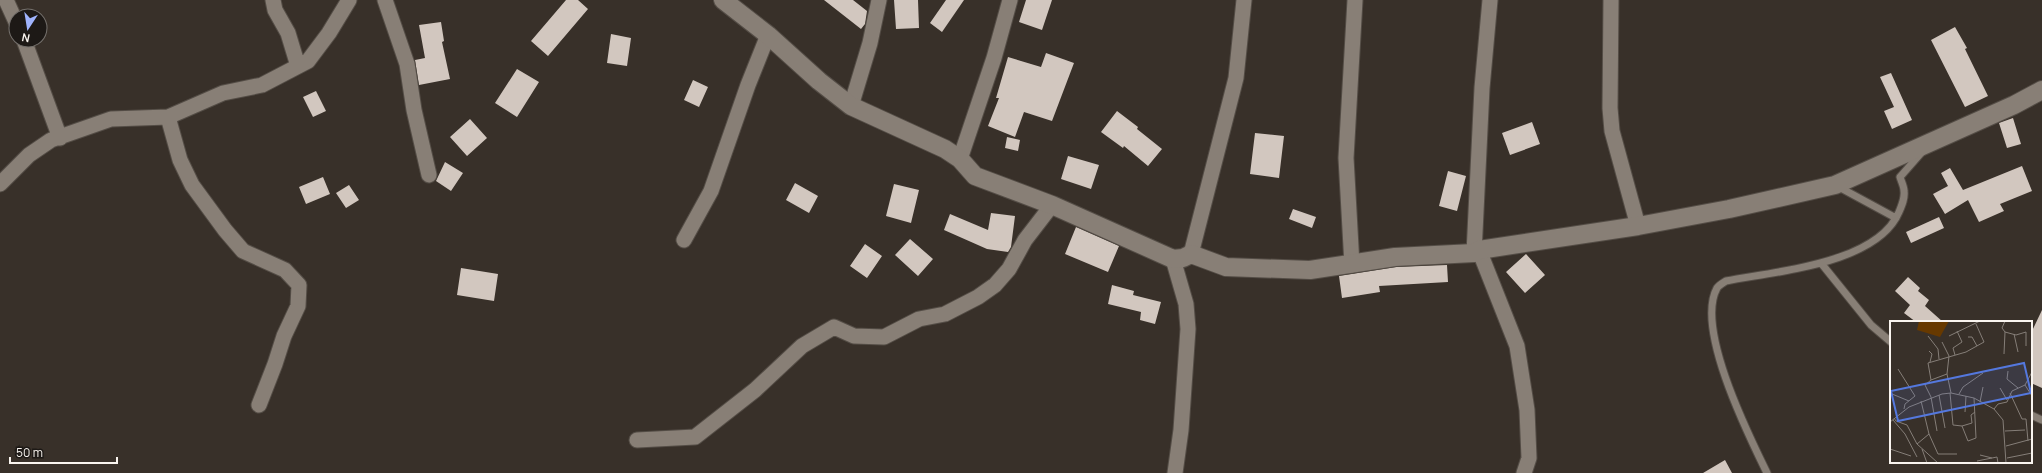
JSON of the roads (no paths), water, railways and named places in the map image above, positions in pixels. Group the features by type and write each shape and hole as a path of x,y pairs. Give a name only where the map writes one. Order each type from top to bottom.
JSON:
{"street":[{"path":"273,0 276,10 288,33 298,66"},
{"path":"0,184 29,155 51,140 111,119 168,118 223,93 262,85 308,61 330,33 349,0"},
{"path":"385,0 407,64 414,110 429,175"},
{"path":"723,0 768,35 819,81 851,106 945,149 960,159 975,176 1052,205 1173,259 1183,258 1191,254 1226,267 1310,270 1395,257 1476,252 1638,226 1729,209 1835,185 2014,105 2042,90"},
{"path":"851,106 870,43 879,0"},
{"path":"960,159 994,58 1010,0"},
{"path":"1191,254 1236,78 1244,0"},
{"path":"1352,264 1346,158 1355,0"},
{"path":"1490,0 1482,88 1476,252 1518,346 1527,410 1529,458 1524,473"},
{"path":"1611,0 1610,108 1612,130 1638,226"},
{"path":"684,240 711,191 748,85 768,35"},
{"path":"27,48 60,138"},
{"path":"168,118 180,160 192,185 225,230 243,251 285,270 299,285 298,306 284,336 259,405"},
{"path":"637,440 695,437 755,390 802,346 834,327 854,336 884,337 919,319 945,314 978,297 995,285 1009,268 1025,240 1052,205"},
{"path":"1173,259 1186,304 1188,329 1181,430 1176,473"}],"lane":[{"path":"1767,473 1749,436 1715,348 1711,321 1712,302 1718,287 1726,281 1821,263 1850,254 1875,240 1896,218 1903,202 1905,192 1900,177 1931,143"},
{"path":"1835,185 1896,218"},
{"path":"1821,263 1870,325 1890,341"},
{"path":"2032,415 2042,420"}]}
